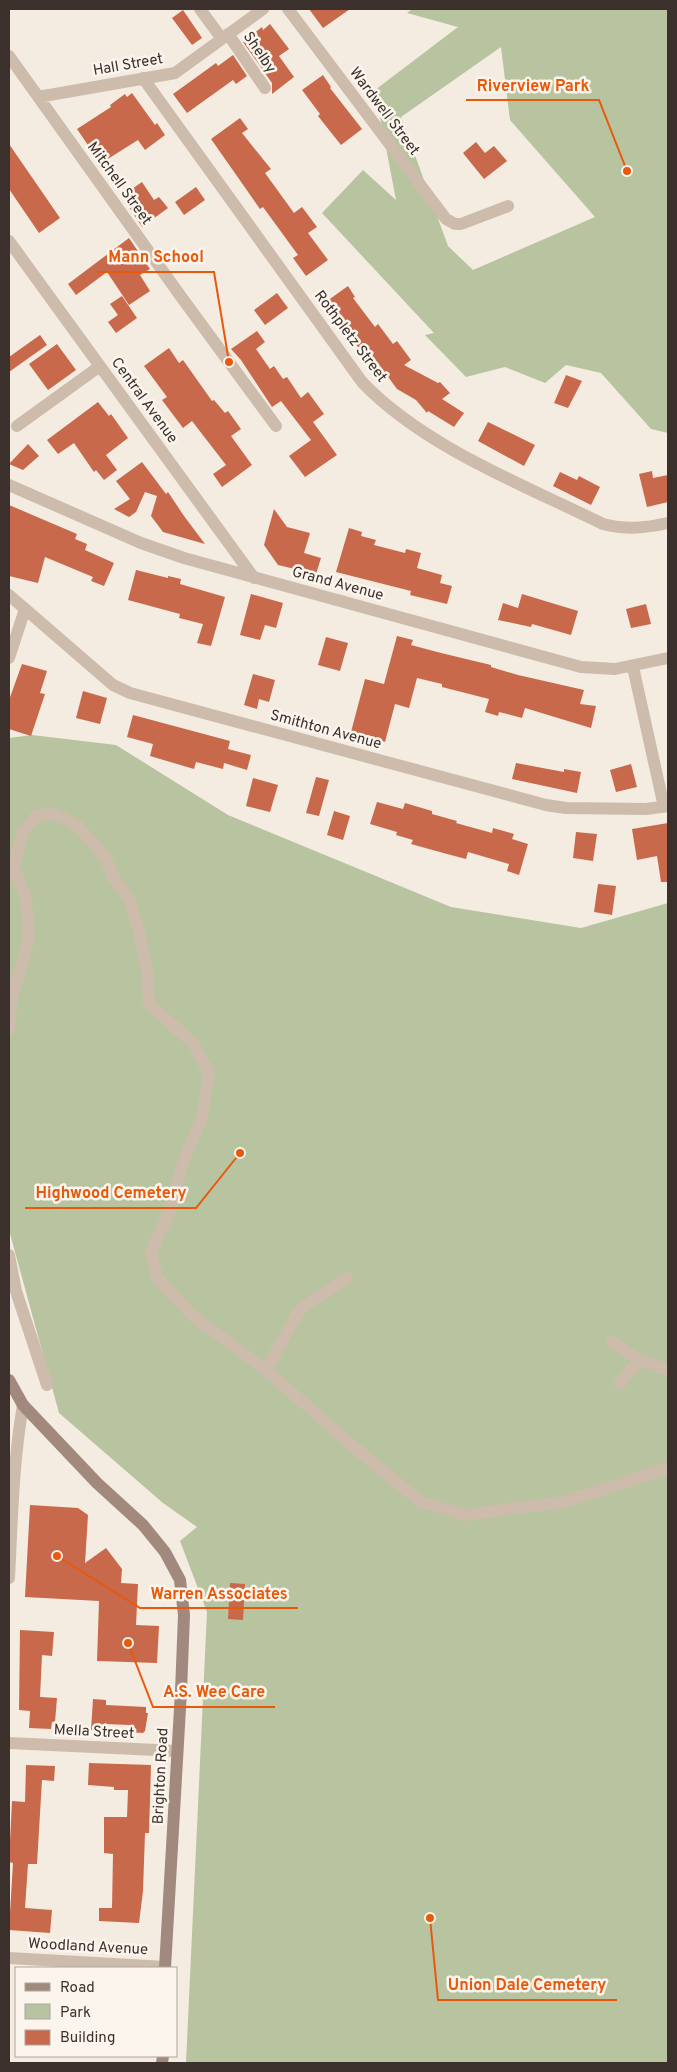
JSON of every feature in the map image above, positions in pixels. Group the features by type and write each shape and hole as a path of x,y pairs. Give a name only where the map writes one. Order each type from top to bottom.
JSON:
{"street":[{"name":"Shelby","path":"200,9 225,36 265,88"},
{"name":"Hall Street","path":"38,97 175,72 263,9"},
{"name":"Wardwell Street","path":"288,9 446,218 455,224 461,224 508,206"},
{"name":"Mitchell Street","path":"9,56 276,426"},
{"name":"Rothpletz Street","path":"143,78 362,382 376,396 450,448 603,524 641,529 668,523"},
{"name":"Central Avenue","path":"9,241 254,578"},
{"path":"17,426 100,366"},
{"name":"Grand Avenue","path":"9,485 141,544 254,578 582,666 599,669 633,667 668,658"},
{"name":"Smithton Avenue","path":"9,595 113,685 130,693 546,805 566,808 646,809 666,806"},
{"path":"9,658 25,609"},
{"path":"633,667 666,806"},
{"path":"9,1029 12,998 29,938 26,899 14,867 22,833 37,815 55,814 77,825 105,857 115,880 129,899 139,932 148,975 150,1004 193,1043 209,1072 202,1118 184,1160 168,1213 151,1252 157,1278 194,1317 266,1370 349,1444 422,1502 465,1515 564,1502 668,1468"},
{"path":"9,1255 16,1291 47,1385"},
{"path":"266,1370 300,1310 347,1278"},
{"path":"612,1342 639,1360 668,1370"},
{"path":"620,1383 639,1360"},
{"name":"Brighton Road","path":"9,1380 23,1405 97,1483 143,1525 165,1552 180,1580 184,1615 165,1967"},
{"path":"9,1578 13,1491 18,1432 23,1405"},
{"name":"Mella Street","path":"9,1743 177,1751"},
{"name":"Woodland Avenue","path":"9,1958 149,1967"}],"green space":[{"path":"412,9 668,9 668,433 651,429 601,373 566,365 545,383 505,367 466,377 425,335 434,333 322,213 363,170 396,200 375,90 458,27 407,13","holes":["501,47 510,120 595,217 473,270 448,246 401,117"]},
{"path":"32,735 116,745 228,815 451,907 581,928 668,903 668,2063 186,2063 207,1612 180,1541 197,1527 163,1503 59,1413 9,1230 9,738"}],"building":[{"path":"309,9 350,9 323,28"},
{"path":"183,10 202,38 192,45 172,18"},
{"path":"270,24 289,49 279,56 294,77 272,94 272,83 243,42 262,27 263,30"},
{"path":"233,55 247,76 236,84 233,80 187,113 173,94 216,63 218,66"},
{"path":"323,75 330,88 362,129 341,145 318,116 320,114 302,90"},
{"path":"132,93 155,125 157,123 165,135 145,150 138,140 103,162 93,146 90,148 77,129 111,107 110,105 125,94 127,97"},
{"path":"240,118 248,129 242,133 271,169 265,173 294,213 302,207 317,227 308,233 328,260 306,276 293,258 298,255 263,207 260,209 211,139"},
{"path":"476,142 485,153 494,146 507,161 484,179 463,153"},
{"path":"9,144 60,218 39,233 9,189"},
{"path":"142,182 154,200 159,197 168,208 142,227 122,196"},
{"path":"196,187 205,200 184,215 175,202"},
{"path":"129,238 150,269 140,275 150,291 129,305 107,272 76,295 68,284"},
{"path":"348,286 355,297 353,298 375,327 378,324 393,344 397,341 411,360 404,365 438,383 440,382 450,393 442,399 464,413 454,427 428,411 427,413 416,400 397,389 367,348 362,352 354,342 356,341 327,301"},
{"path":"277,293 288,308 265,325 254,310"},
{"path":"122,296 137,318 116,333 108,322 118,315 110,304"},
{"path":"257,331 265,342 256,349 270,369 274,366 283,379 287,377 301,398 308,392 324,414 313,422 337,455 305,477 289,456 311,440 281,401 272,407 241,360 231,349"},
{"path":"40,335 47,345 9,372 9,357"},
{"path":"57,344 76,370 48,390 29,364"},
{"path":"169,348 179,363 183,360 212,401 214,400 225,413 228,411 241,429 231,436 252,465 222,487 213,474 226,465 192,421 183,428 162,400 167,397 144,366"},
{"path":"566,375 582,381 568,408 554,403"},
{"path":"98,402 109,416 111,414 128,438 106,455 117,470 104,480 96,470 94,472 74,443 58,454 47,440"},
{"path":"488,422 535,445 524,466 478,441"},
{"path":"28,444 39,456 23,470 9,464"},
{"path":"142,462 166,494 168,492 205,544 163,532 151,516 157,496 145,492 136,512 129,517 114,509 130,499 116,481"},
{"path":"652,471 653,478 668,475 668,502 647,507 639,474"},
{"path":"560,472 577,480 579,476 600,487 591,505 553,486"},
{"path":"9,505 77,534 75,539 87,544 85,550 114,563 104,586 91,581 93,577 45,557 38,583 9,576"},
{"path":"274,509 287,527 310,533 304,553 321,558 316,574 278,565 264,545"},
{"path":"349,528 362,532 361,536 376,540 374,545 405,553 406,549 421,553 417,568 442,575 440,583 452,586 447,604 410,595 411,591 336,572"},
{"path":"136,570 168,578 168,576 181,579 180,584 225,597 211,646 197,643 203,624 179,618 180,614 128,600"},
{"path":"251,594 283,603 276,628 265,625 260,640 240,635"},
{"path":"522,594 578,611 571,635 532,624 531,627 498,620 503,603 518,608"},
{"path":"646,604 651,624 631,628 626,609"},
{"path":"397,636 413,640 411,645 491,665 491,667 518,675 584,690 580,704 596,706 591,728 525,708 522,718 499,712 498,716 485,712 489,699 442,687 442,684 417,678 409,708 395,704 385,742 351,732 365,679 384,684"},
{"path":"326,637 348,643 340,671 318,665"},
{"path":"22,664 47,671 40,693 45,694 31,736 9,729 9,700"},
{"path":"253,674 275,680 269,702 259,699 257,709 244,705"},
{"path":"83,691 107,698 100,724 76,718"},
{"path":"133,715 230,741 228,749 251,755 247,770 224,763 223,769 196,762 194,769 150,756 153,744 127,737"},
{"path":"516,763 564,772 564,769 581,772 577,793 512,779"},
{"path":"631,764 637,787 616,792 610,770"},
{"path":"316,777 329,780 319,816 306,813"},
{"path":"253,778 278,785 270,812 246,806"},
{"path":"377,802 403,809 405,803 432,811 432,814 457,821 456,823 492,833 493,828 514,834 512,839 528,844 519,875 507,871 509,864 468,852 466,859 411,844 413,840 396,835 397,832 370,824"},
{"path":"334,811 350,816 343,840 327,835"},
{"path":"668,823 668,882 661,882 657,856 637,860 632,829"},
{"path":"576,832 597,834 593,861 573,858"},
{"path":"598,884 616,886 612,915 594,912"},
{"path":"30,1505 78,1508 88,1515 85,1563 106,1548 122,1569 121,1583 138,1584 136,1625 159,1626 157,1663 97,1661 99,1601 25,1597"},
{"path":"230,1583 245,1584 243,1620 228,1619"},
{"path":"20,1630 54,1632 52,1656 42,1655 40,1697 57,1698 55,1722 52,1722 51,1729 29,1728 30,1711 19,1710"},
{"path":"93,1699 106,1700 106,1705 146,1707 146,1713 148,1713 145,1731 143,1733 130,1732 130,1725 105,1724 104,1730 91,1730"},
{"path":"89,1763 151,1765 149,1833 145,1833 143,1891 139,1923 99,1921 99,1908 112,1908 113,1854 104,1853 104,1817 127,1817 128,1790 114,1790 114,1787 88,1785"},
{"path":"26,1765 55,1766 54,1781 42,1780 37,1864 28,1864 25,1908 52,1910 50,1933 9,1930 13,1863 9,1862 12,1801 25,1802"}],"place":[{"name":"Riverview Park","path":"627,171"},
{"name":"Mann School","path":"229,362"},
{"name":"Highwood Cemetery","path":"240,1153"},
{"name":"Warren Associates","path":"57,1556"},
{"name":"A.S. Wee Care","path":"128,1643"},
{"name":"Union Dale Cemetery","path":"430,1918"}]}
